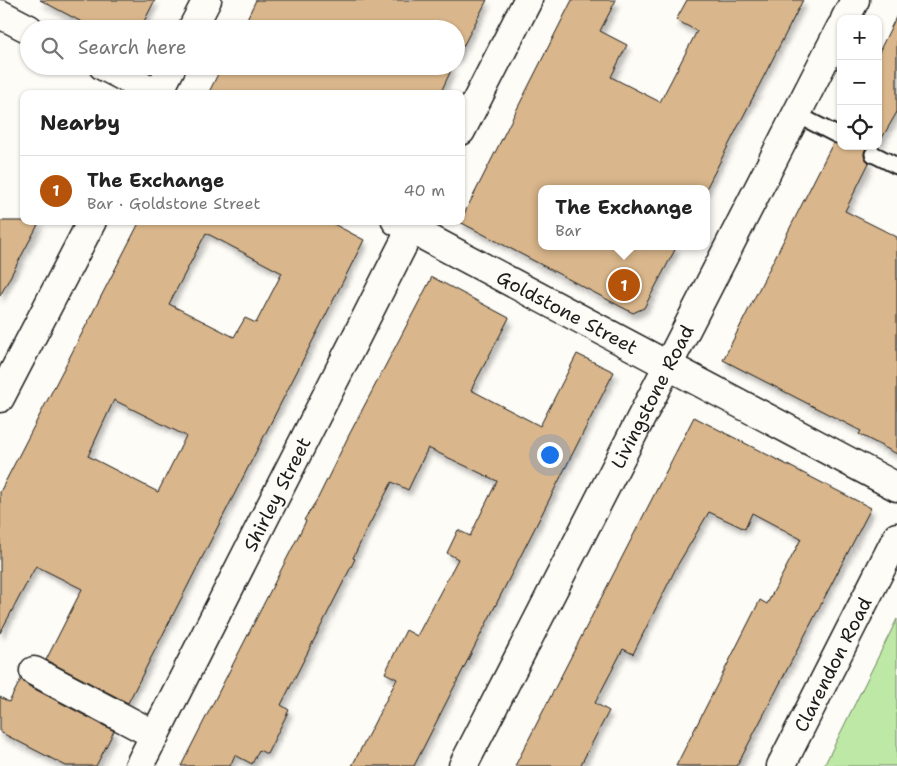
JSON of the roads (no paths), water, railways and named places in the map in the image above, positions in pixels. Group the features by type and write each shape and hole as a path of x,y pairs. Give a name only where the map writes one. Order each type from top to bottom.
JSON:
{"street":[{"path":"197,20 207,0"},
{"path":"465,122 528,0"},
{"path":"847,15 855,0"},
{"path":"0,14 20,24"},
{"name":"Livingstone Road","path":"463,766 837,35"},
{"path":"120,75 149,90"},
{"path":"159,90 167,75"},
{"path":"0,398 90,225"},
{"name":"Shirley Street","path":"139,766 407,225"},
{"name":"Goldstone Street","path":"409,225 897,487"},
{"name":"Clarendon Road","path":"781,766 897,538"},
{"path":"34,671 155,735"}],"lane":[{"path":"796,114 837,135"},
{"path":"873,154 897,166"}],"place":[{"name":"The Exchange","path":"624,285"}]}
